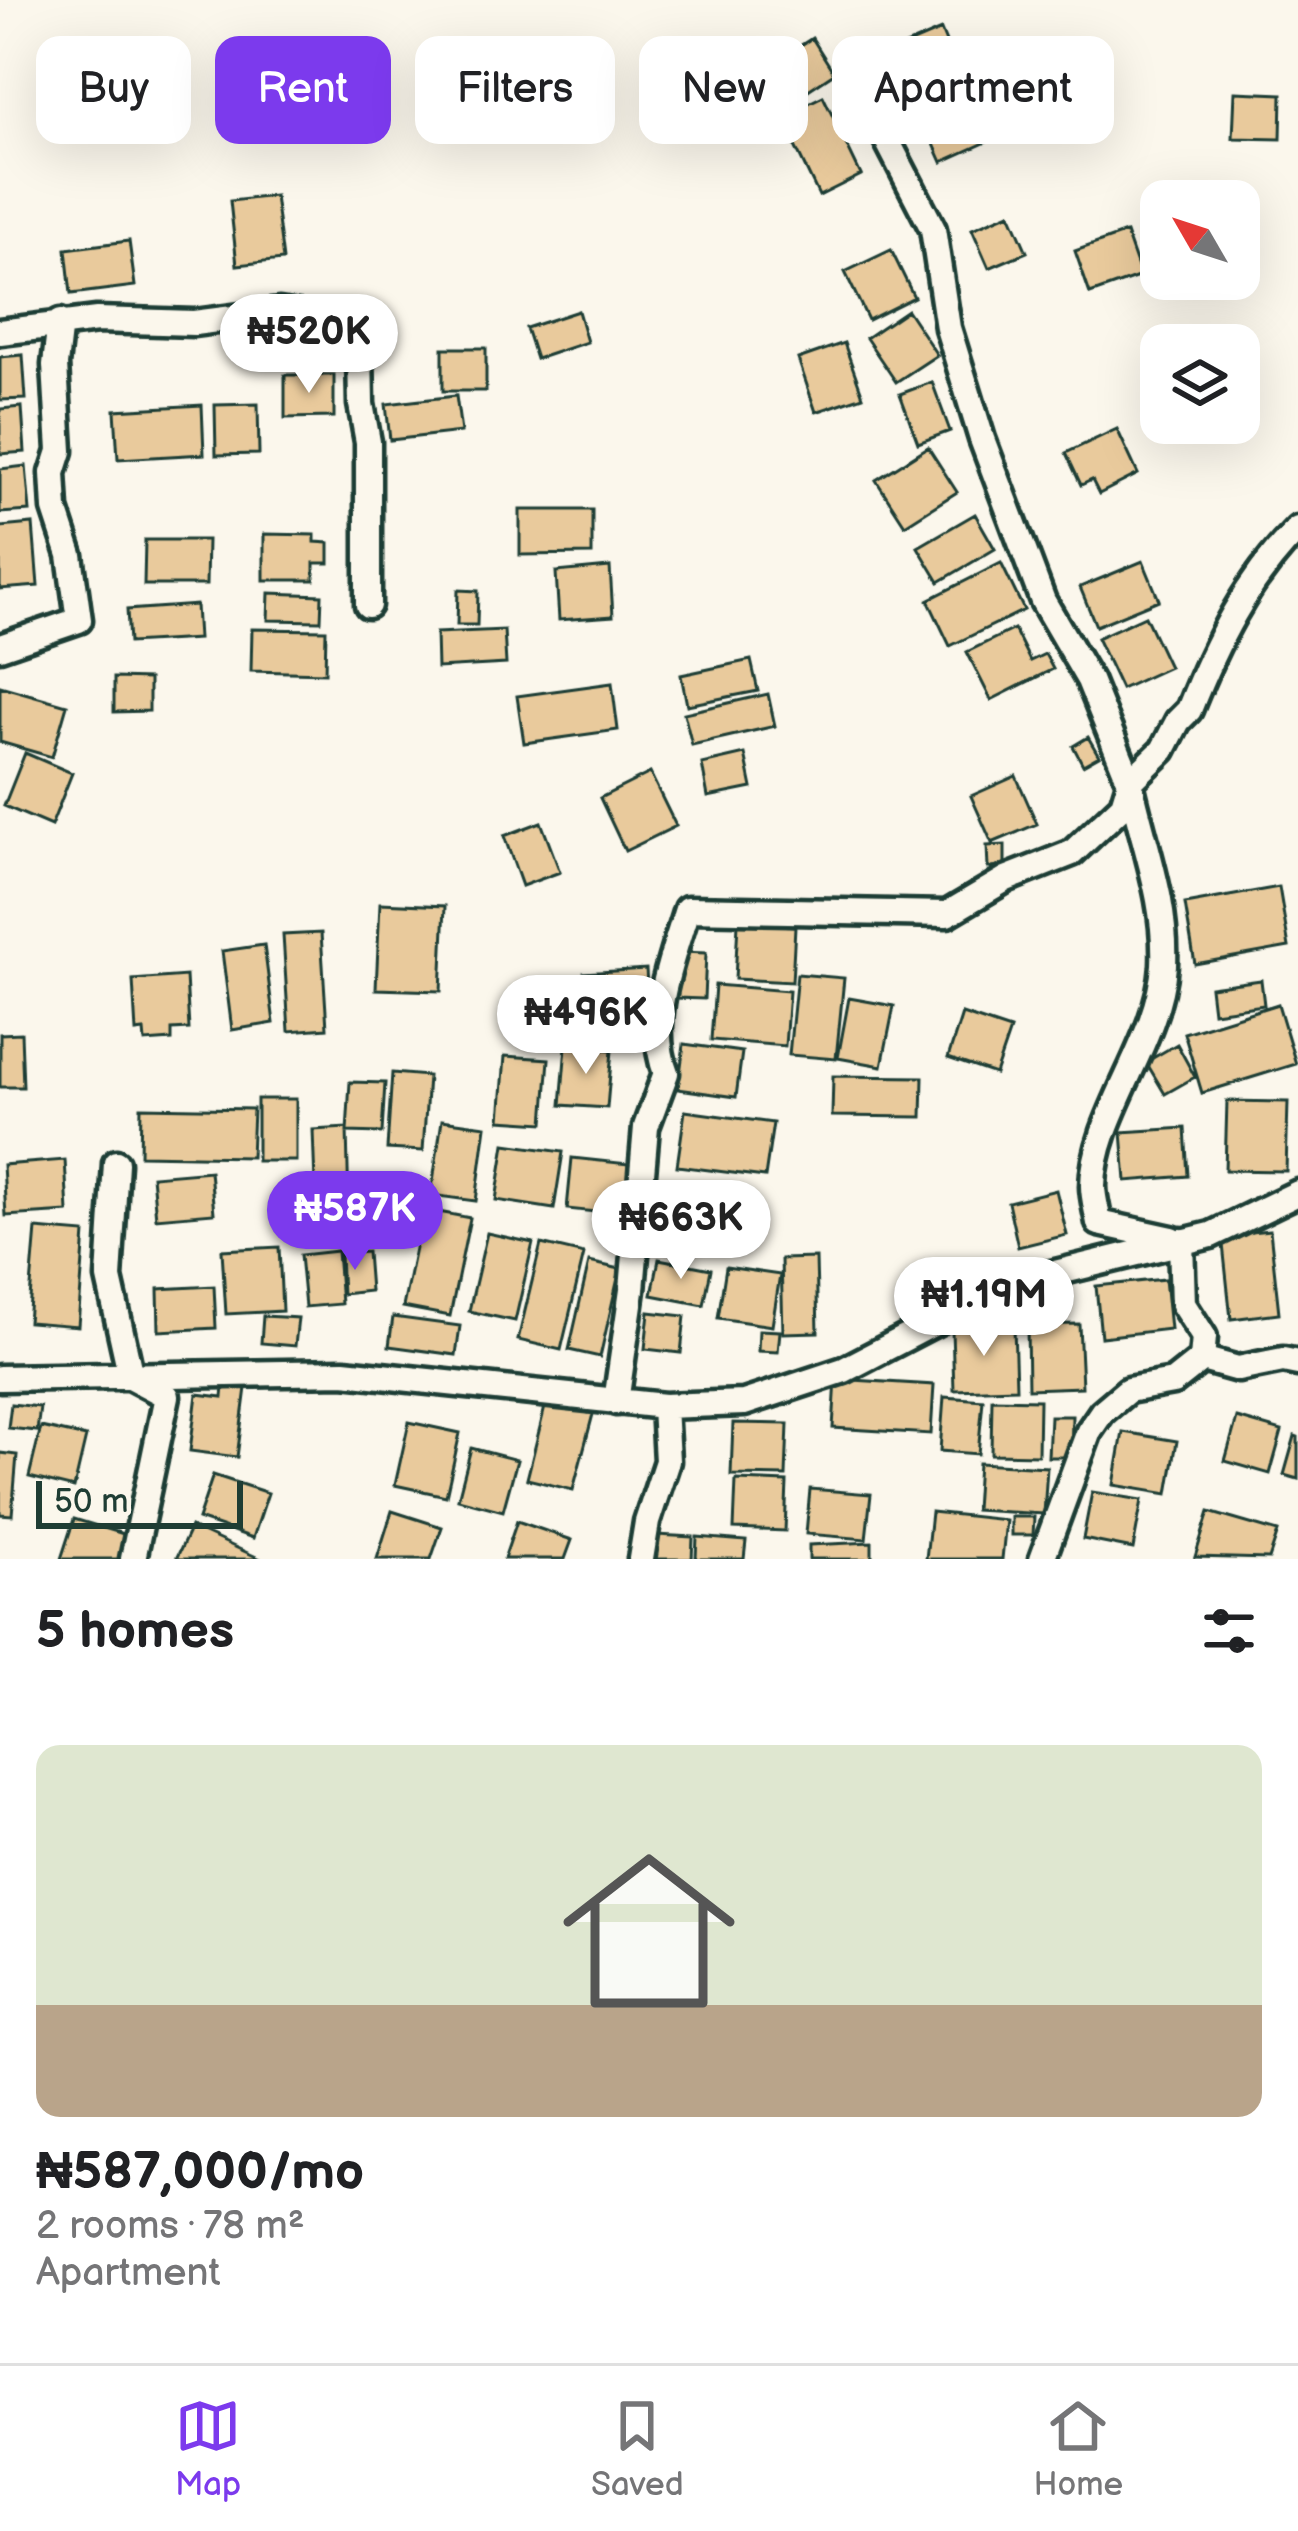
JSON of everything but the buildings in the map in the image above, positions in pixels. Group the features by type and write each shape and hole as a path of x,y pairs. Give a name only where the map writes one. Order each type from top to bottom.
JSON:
{"street":[{"path":"889,144 933,229 949,328 982,439 1043,602 1089,680 1130,782 1143,842 1160,889 1164,967 1147,1037 1107,1124 1093,1185 1099,1222 1180,1241"},
{"path":"0,332 60,322 194,323 279,312 330,320 360,352 361,404 368,442 368,605"},
{"path":"0,647 80,620 70,554 55,508 53,473 60,451 55,365 60,322"},
{"path":"616,1402 632,1289 646,1127 666,1073 660,1057 664,987 688,909 947,914 1006,879 1072,853 1123,805 1130,782 1163,750 1189,710 1232,612 1271,556 1298,529"},
{"path":"116,1163 109,1278 131,1377 167,1396 133,1559"},
{"path":"0,1378 344,1372 664,1406 744,1403 844,1370 962,1309 1039,1277 1210,1235 1298,1193"},
{"path":"1042,1559 1089,1431 1102,1412 1128,1390 1174,1382 1202,1359 1204,1336 1183,1304 1180,1241"},
{"path":"1202,1359 1238,1370 1283,1360 1298,1363"},
{"path":"641,1559 647,1522 667,1461 664,1406"}]}
